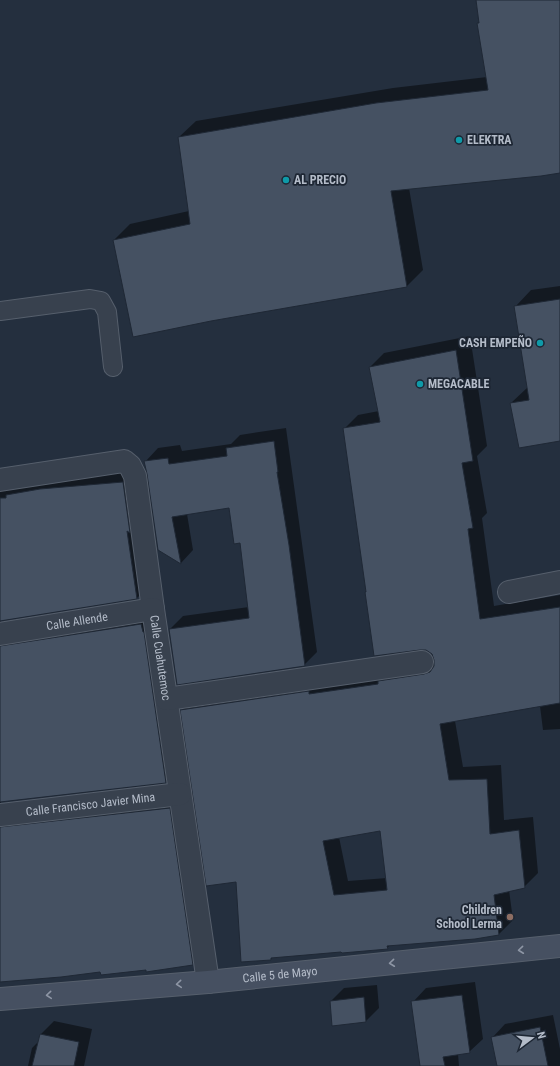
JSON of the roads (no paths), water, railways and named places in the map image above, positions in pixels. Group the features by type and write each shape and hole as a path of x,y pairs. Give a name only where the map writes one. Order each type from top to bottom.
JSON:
{"main road":[{"name":"Calle 5 de Mayo","path":"0,999 208,982 560,946"}],"street":[{"name":"Calle Cuahutemoc","path":"0,480 124,461 130,466 135,476 208,982"},
{"path":"509,592 560,582"},
{"name":"Calle Allende","path":"0,634 153,609"},
{"path":"167,699 422,662"},
{"name":"Calle Francisco Javier Mina","path":"0,815 180,794"}],"lane":[{"path":"0,311 90,298 101,301 107,312 113,367"}],"place":[{"name":"ELEKTRA","path":"459,140"},
{"name":"AL PRECIO","path":"286,180"},
{"name":"CASH EMPEÑO","path":"540,343"},
{"name":"MEGACABLE","path":"420,384"},
{"name":"Children School Lerma","path":"510,917"}]}
